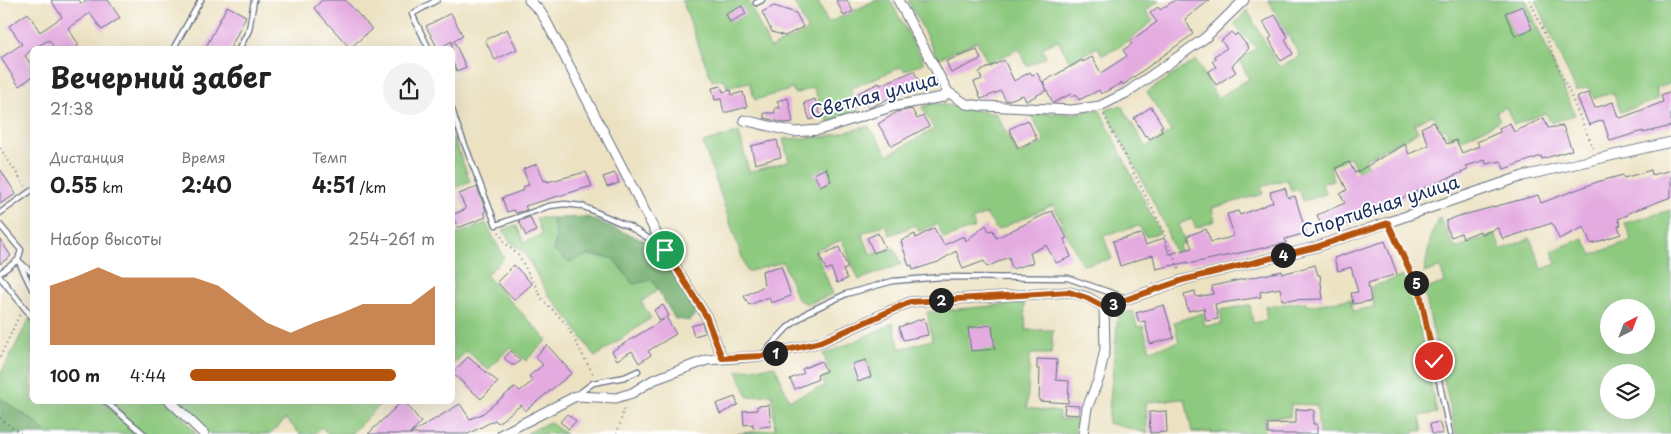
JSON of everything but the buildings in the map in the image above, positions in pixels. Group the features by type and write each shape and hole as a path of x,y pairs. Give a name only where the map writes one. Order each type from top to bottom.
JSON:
{"street":[{"path":"529,0 539,10 665,250 706,316 722,358"},
{"path":"898,0 948,92"},
{"name":"Светлая улица","path":"744,120 794,132 819,130 894,106 943,97 948,92 966,104 982,106 1072,110 1100,106 1126,93 1205,38 1244,0"},
{"name":"Спортивная улица","path":"1104,307 1183,280 1316,247 1523,176 1671,142"},
{"path":"502,434 576,396 616,398 632,393 653,380 707,360 762,356 821,342 910,302 1069,292 1087,298 1104,307 1105,348 1099,378 1087,408 1083,434"},
{"path":"173,404 204,434"}],"lane":[{"path":"175,46 201,0"},
{"path":"241,46 249,30 254,0"},
{"path":"428,46 412,14 437,0"},
{"path":"756,3 762,0"},
{"path":"455,119 496,225 548,206 565,204 582,206 646,235 665,250"},
{"path":"0,213 30,192"},
{"path":"1388,223 1420,293 1450,434"},
{"path":"0,224 21,250 18,260 0,273"},
{"path":"18,260 30,271"},
{"path":"18,260 30,285"},
{"path":"0,277 30,315"},
{"path":"762,356 787,328 808,312 846,294 893,281 942,277 1068,278 1128,299"},
{"path":"576,396 592,383 625,378 638,370"},
{"path":"109,404 144,434"}],"path":[{"path":"1530,0 1597,158"},
{"path":"1100,106 1159,222 1183,280"},
{"path":"0,148 30,190"},
{"path":"496,225 505,244 519,256 543,300 566,324 598,383"},
{"path":"0,357 22,307"},
{"path":"617,434 626,403 632,393"},
{"path":"0,418 21,434"}],"green space":[{"path":"682,0 748,0 770,48 808,31 793,0 817,0 828,23 876,0 890,0 924,63 904,71 901,67 850,89 860,113 829,123 813,87 795,94 793,89 755,100 749,82 727,87 724,79 712,81"},
{"path":"908,0 1160,0 1146,11 1153,21 1118,48 1102,55 1098,47 1070,62 1058,40 1042,48 1046,57 1027,66 1019,49 988,63 977,41 938,59"},
{"path":"1268,0 1526,0 1575,115 1551,123 1546,113 1514,125 1506,107 1496,112 1500,121 1461,140 1458,135 1450,139 1445,128 1441,129 1433,115 1414,124 1418,132 1365,159 1371,173 1361,177 1350,157 1330,167 1334,180 1322,183 1326,194 1303,201 1299,190 1291,191 1287,179 1261,187 1263,194 1212,208 1215,221 1196,228 1192,219 1178,224 1185,243 1179,245 1183,260 1178,261 1163,221 1106,110 1121,105 1146,147 1171,132 1147,92 1196,60 1217,98 1249,79 1240,61 1256,48 1234,25 1247,10 1279,67 1300,56"},
{"path":"1536,0 1671,0 1671,83 1656,89 1658,100 1621,112 1613,93 1594,98 1588,87 1576,91"},
{"path":"934,103 996,114 1018,155 1045,142 1030,113 1073,114 1099,109 1160,233 1145,236 1139,226 1103,235 1112,259 1082,265 1053,205 997,230 986,214 972,220 975,227 944,239 937,224 919,232 916,225 890,235 885,224 862,234 871,255 894,248 901,264 859,280 842,240 815,250 833,294 808,304 797,299 783,262 747,272 703,143 739,132 749,172 789,161 783,139 825,137 869,126 888,155 934,129 922,107"},
{"path":"455,142 470,181 455,188"},
{"path":"1671,210 1671,434 1456,434 1424,290 1445,282 1440,267 1424,273 1431,236 1439,217 1455,248 1495,234 1501,250 1530,238 1542,269 1556,264 1552,251 1583,238 1592,255 1631,240 1625,223"},
{"path":"587,217 648,242 671,271 696,312 690,321 675,319 652,280 633,284 613,258 588,255 569,262 554,251 556,234 552,218"},
{"path":"536,218 552,218 556,234 554,251 613,258 633,284 652,280 658,290 641,302 651,318 595,357 572,323 549,296 524,252 511,243 503,230 516,225 524,242 542,235"},
{"path":"486,223 504,258 486,275 547,340 526,361 510,347 488,370 467,351 455,362 455,235"},
{"path":"1403,276 1416,297 1424,355 1437,413 1420,416 1423,431 1414,431 1414,434 1319,434 1317,405 1291,404 1290,417 1265,417 1264,434 1192,432 1185,399 1146,402 1147,433 1108,423 1118,314 1133,311 1137,327 1143,326 1150,350 1179,342 1174,322 1203,313 1205,326 1222,324 1220,310 1250,305 1253,323 1267,320 1265,306 1306,302 1307,306 1350,299 1353,311 1374,307 1371,287"},
{"path":"1024,303 1026,330 1053,330 1051,354 1030,354 1027,408 1059,412 1059,419 1077,420 1074,434 735,434 775,429 772,394 748,397 737,371 775,366 789,400 825,386 822,378 831,375 823,354 893,323 900,349 932,340 927,312"},
{"path":"30,318 30,404 173,404 196,434 47,434 38,424 0,398 0,375"},
{"path":"0,398 38,424 47,434 0,434"},
{"path":"179,404 381,404 351,434 328,434 321,427 314,434 300,434 286,419 270,434 210,434"},
{"path":"549,422 566,434 526,434"}],"route":[{"path":"665,250 693,298 706,316 722,358 762,356 821,342 910,302 1069,292 1087,298 1104,307 1183,280 1316,247 1388,223 1420,293 1434,361"}]}
